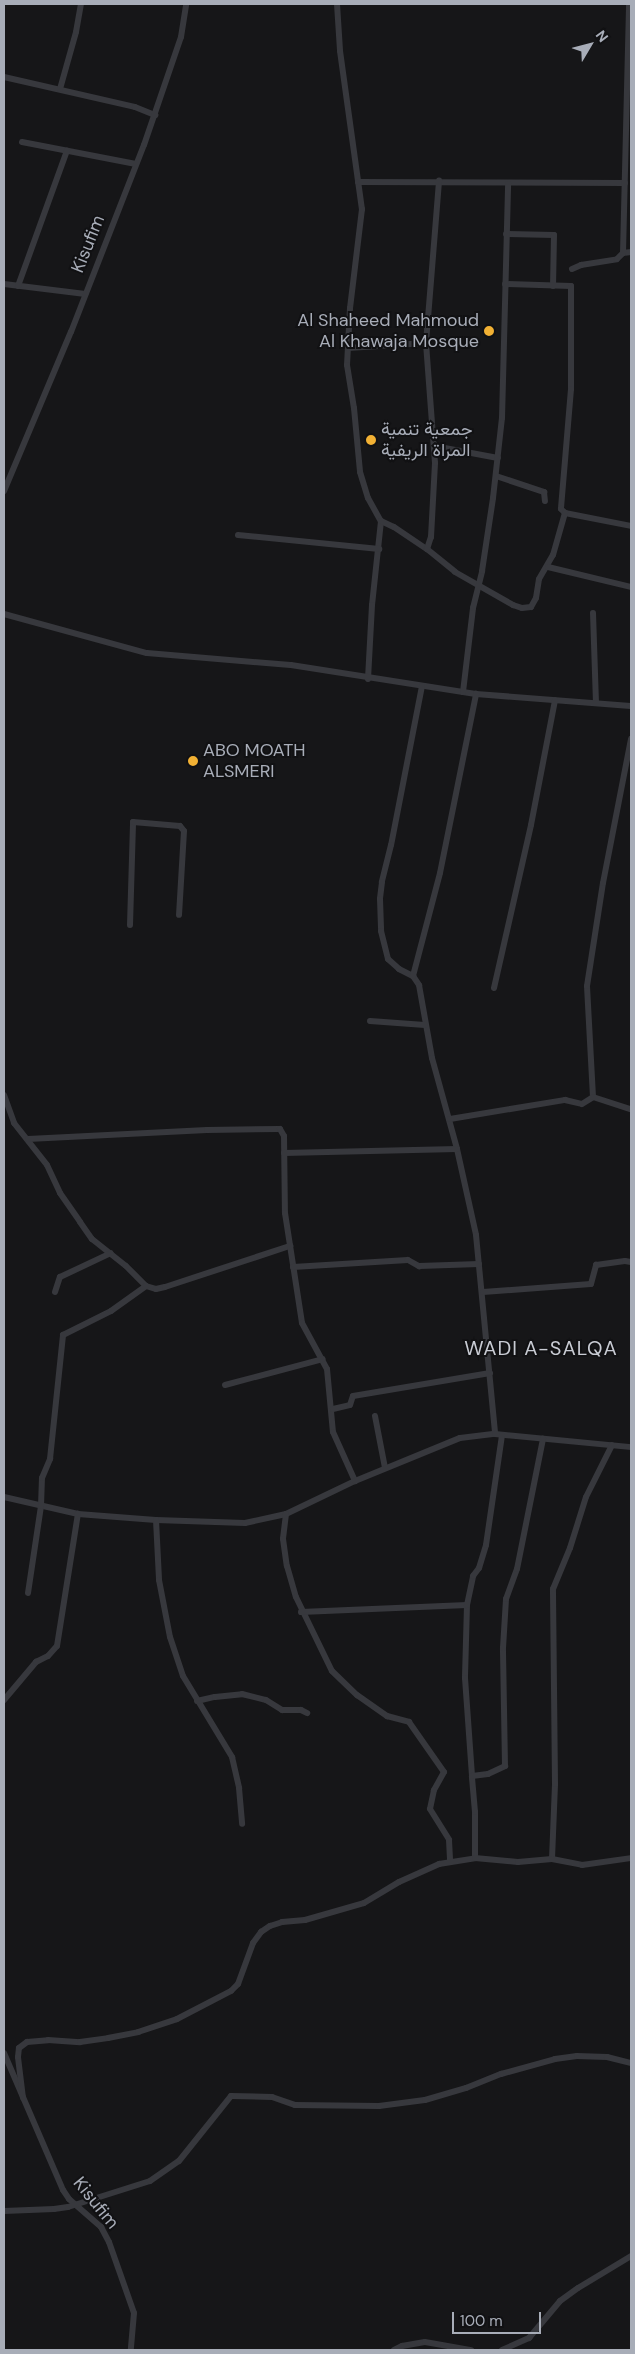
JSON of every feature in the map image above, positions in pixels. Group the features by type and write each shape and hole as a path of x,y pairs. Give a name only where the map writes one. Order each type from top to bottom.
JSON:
{"street":[{"path":"60,89 76,32 81,4"},
{"name":"Kisufim","path":"4,491 155,115 181,37 186,4"},
{"path":"336,4 362,209 347,365 354,408 360,472 368,498 381,521 372,605 368,679"},
{"path":"623,253 625,184 628,164 629,4"},
{"path":"4,77 135,107 155,115"},
{"path":"22,142 136,164"},
{"path":"18,286 66,151"},
{"path":"358,182 625,184"},
{"path":"427,549 431,538 434,446 426,343 439,182"},
{"path":"463,692 473,608 496,476 502,418 508,184"},
{"path":"506,234 554,235 553,286"},
{"path":"572,269 581,265 617,259 623,253 631,252"},
{"path":"4,284 84,294"},
{"path":"505,284 571,286 571,389 561,509 565,513 631,526"},
{"path":"348,348 426,343"},
{"path":"434,446 498,458"},
{"path":"496,476 544,492 545,501"},
{"path":"548,567 565,513"},
{"path":"381,521 394,527 427,549 455,572 513,605 522,608 531,607 536,598 539,578 543,569 548,567 631,587"},
{"path":"238,535 379,549"},
{"path":"593,613 596,703"},
{"path":"4,614 147,653 291,665 368,679 476,694 631,706"},
{"path":"422,686 380,899 381,931 388,959 413,976 420,989 425,1025 450,1119 476,1236 490,1373 499,1435 486,1545 479,1568 473,1576 467,1605 465,1678 475,1812 475,1858"},
{"path":"413,976 440,873 476,694"},
{"path":"494,988 531,825 555,700"},
{"path":"593,1097 587,986 603,883 631,739"},
{"path":"130,925 133,822 180,826 184,831 179,915"},
{"path":"370,1021 425,1025"},
{"path":"4,1095 14,1123 47,1165 60,1193 92,1239 111,1253 146,1286 156,1289 165,1287 290,1246"},
{"path":"450,1119 565,1100 582,1104 593,1097 631,1109"},
{"path":"28,1139 277,1128 284,1136 285,1213 303,1328 323,1359 329,1376 334,1432 355,1481"},
{"path":"284,1153 457,1149"},
{"path":"56,1292 60,1277 111,1253"},
{"path":"293,1267 408,1260 420,1266 479,1264"},
{"path":"483,1292 591,1284 596,1265 631,1262"},
{"path":"28,1593 41,1506 42,1478 50,1458 63,1335 111,1311 146,1286"},
{"path":"225,1385 323,1359"},
{"path":"332,1409 350,1405 353,1396 490,1373"},
{"path":"375,1416 385,1468"},
{"path":"4,1497 78,1514 156,1520 245,1523 286,1514 355,1481 460,1438 499,1435 631,1447"},
{"path":"472,1776 488,1774 505,1766 503,1648 506,1600 517,1569 543,1439"},
{"path":"552,1859 555,1784 553,1589 570,1548 586,1497 612,1445"},
{"path":"4,1700 36,1662 53,1652 57,1646 78,1514"},
{"path":"286,1514 284,1539 287,1566 302,1612 332,1671 357,1694 387,1716 409,1722 444,1772 434,1790 430,1809 449,1840 450,1862"},
{"path":"156,1520 159,1580 167,1628 183,1676 232,1758 239,1788 242,1824"},
{"path":"302,1612 467,1605"},
{"path":"197,1701 242,1694 266,1700 282,1710 301,1710 307,1713"},
{"path":"23,2098 18,2057 19,2048 26,2042 48,2040 90,2041 138,2032 177,2019 231,1991 238,1984 253,1943 261,1932 270,1926 282,1922 305,1920 364,1903 427,1869 450,1862 475,1858 518,1862 552,1859 582,1865 631,1858"},
{"name":"Kisufim","path":"4,2053 63,2190 75,2205 101,2227 109,2242 134,2313 131,2350"},
{"path":"4,2211 54,2210 150,2181 179,2161 231,2096 272,2097 295,2104 378,2106 425,2100 500,2074 555,2059 578,2056 607,2057 631,2063"},
{"path":"502,2350 529,2338 560,2301 631,2256"},
{"path":"394,2350 402,2346 425,2342 472,2350"}],"place":[{"name":"Al Shaheed Mahmoud Al Khawaja Mosque","path":"489,331"},
{"name":"جمعية تنمية المراة الريفية","path":"371,440"},
{"name":"ABO MOATH ALSMERI","path":"193,761"}],"district":[{"name":"WADI A-SALQA","path":"541,1348"}]}
